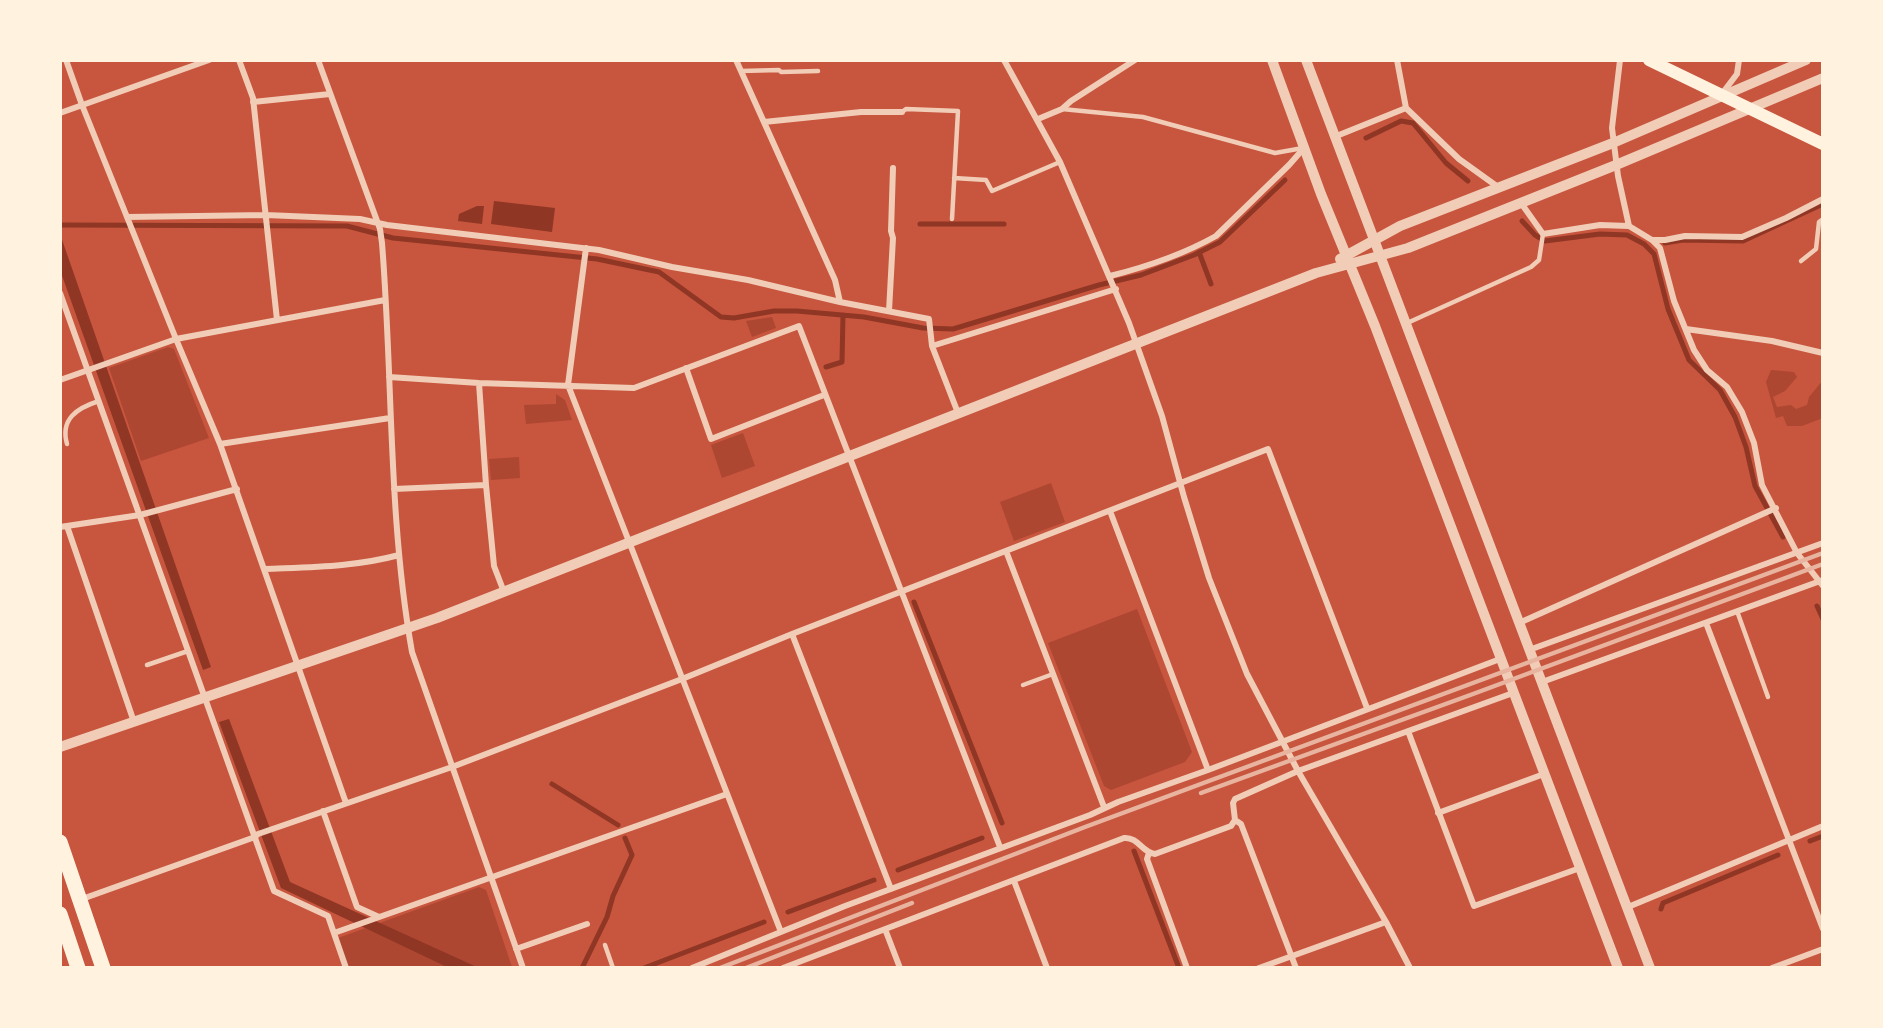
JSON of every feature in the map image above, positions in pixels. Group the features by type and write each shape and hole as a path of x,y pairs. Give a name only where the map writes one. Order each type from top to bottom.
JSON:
{"main road":[{"path":"1649,60 1823,144"},
{"path":"60,842 103,968"},
{"path":"60,914 78,968"}],"street":[{"path":"66,60 237,489 346,803"},
{"path":"184,60 187,68"},
{"path":"60,113 209,60"},
{"path":"238,60 254,102 277,320"},
{"path":"318,60 379,226 382,243 393,489 412,652 523,968"},
{"path":"736,60 835,280 840,302"},
{"path":"1004,60 1060,162 1115,287 1162,416 1209,578 1247,674 1410,968"},
{"path":"1038,119 1062,109 1135,60"},
{"path":"1272,60 1618,968"},
{"path":"1306,60 1650,968"},
{"path":"1397,60 1406,108 1459,159 1498,188"},
{"path":"1620,60 1612,128 1616,165 1629,226"},
{"path":"1721,96 1737,74 1739,60"},
{"path":"1348,260 1374,240 1400,226 1613,143 1806,60"},
{"path":"60,747 408,628 504,592 1348,260 1380,256 1408,248 1616,165 1823,78"},
{"path":"254,102 330,94"},
{"path":"1334,136 1406,108"},
{"path":"764,122 861,112 902,112"},
{"path":"1111,277 1204,243 1216,236 1304,148"},
{"path":"889,311 893,238 891,231 893,168"},
{"path":"1652,240 1685,236 1742,237 1823,199"},
{"path":"1521,203 1543,235 1600,225 1629,226 1652,240 1660,248 1674,301 1694,350 1707,370 1728,387 1742,412 1754,443 1762,484 1773,509 1797,553 1822,582 1542,682"},
{"path":"128,219 360,219 379,226 586,251 748,280 840,302 929,319 932,346 958,413"},
{"path":"586,251 568,384 782,932"},
{"path":"932,346 1115,287"},
{"path":"60,293 90,369 99,401 142,515 274,891 328,916 346,968"},
{"path":"60,380 176,339 385,300"},
{"path":"389,377 479,383 568,384 634,388 798,326 1000,847"},
{"path":"1686,329 1773,341 1823,353"},
{"path":"686,368 711,439 824,395"},
{"path":"479,383 494,566 504,592"},
{"path":"220,444 390,418"},
{"path":"79,900 270,829 452,767 1268,449 1367,708"},
{"path":"393,489 486,485"},
{"path":"134,722 63,527 142,515 237,489"},
{"path":"1519,623 1773,509"},
{"path":"1110,511 1208,770"},
{"path":"1530,650 1823,543"},
{"path":"1006,551 1104,807"},
{"path":"265,569 376,561 399,555"},
{"path":"1706,623 1823,929"},
{"path":"792,634 891,889"},
{"path":"692,968 1000,847 1090,815 1104,807 1500,659"},
{"path":"783,968 794,966 1124,838 1136,840 1149,853 1158,853 1231,826 1235,820 1234,799 1299,771 1513,693"},
{"path":"1408,731 1474,906 1580,868"},
{"path":"1438,813 1544,774"},
{"path":"334,933 727,794"},
{"path":"323,811 357,907 377,918"},
{"path":"1235,820 1241,824 1296,968"},
{"path":"1628,907 1823,826"},
{"path":"1149,853 1147,859 1187,968"},
{"path":"1014,881 1047,968"},
{"path":"1259,968 1386,922"},
{"path":"516,949 588,924"},
{"path":"885,929 900,968"},
{"path":"1772,968 1823,949"}],"lane":[{"path":"741,71 818,71"},
{"path":"902,112 906,109 958,111 952,219"},
{"path":"1062,109 1143,117 1275,153 1304,148"},
{"path":"954,178 986,180 992,191 1060,162"},
{"path":"1801,261 1816,249 1819,222 1823,219"},
{"path":"1405,324 1531,267 1539,260 1543,235"},
{"path":"67,444 64,433 75,412 99,401"},
{"path":"1737,611 1768,697"},
{"path":"147,665 188,651"},
{"path":"1023,685 1053,674"},
{"path":"604,945 613,968"}],"shaded area":[{"path":"494,201 555,208 552,232 491,224"},
{"path":"477,206 484,206 482,224 458,221 459,214"},
{"path":"60,234 211,667 203,670 60,270"},
{"path":"772,317 776,328 752,337 746,321"},
{"path":"168,347 174,349 209,438 141,461 109,368"},
{"path":"1771,370 1794,372 1797,377 1785,391 1773,397 1777,407 1791,405 1796,409 1807,405 1809,397 1823,380 1823,418 1802,426 1787,426 1783,416 1776,418 1766,382"},
{"path":"556,394 565,400 572,420 526,424 524,405 556,404"},
{"path":"743,433 755,466 722,478 711,445"},
{"path":"519,457 520,478 491,480 489,459"},
{"path":"1051,483 1065,522 1014,541 1000,502"},
{"path":"1137,609 1192,752 1185,762 1111,790 1104,786 1048,643"},
{"path":"229,719 290,882 479,968 449,968 281,888 219,722"},
{"path":"479,887 486,890 512,967 515,968 348,968 338,938"}],"waterway":[{"path":"1366,138 1401,121 1413,123 1446,163 1468,181"},
{"path":"60,225 347,226 393,238 597,259 659,272 721,317 734,318 774,311 797,311 864,317 923,328 953,329 1099,285 1141,275 1194,255 1220,242 1285,180"},
{"path":"1665,243 1683,240 1743,241 1823,204"},
{"path":"1522,221 1535,235 1545,241 1600,234 1627,235 1644,244 1654,254 1668,309 1689,360 1720,390 1735,417 1746,447 1755,486 1783,537"},
{"path":"920,224 1004,224"},
{"path":"1199,252 1211,284"},
{"path":"826,367 842,362 843,315"},
{"path":"914,602 1002,823"},
{"path":"1817,606 1823,619"},
{"path":"552,784 618,825"},
{"path":"1810,841 1823,836"},
{"path":"582,968 607,917 613,896 632,855 625,838"},
{"path":"898,870 982,838"},
{"path":"1134,851 1179,968"},
{"path":"1661,909 1663,903 1778,855"},
{"path":"788,912 874,880"},
{"path":"644,968 764,922"}],"railway":[{"path":"720,968 1085,827 1823,553"},
{"path":"1201,793 1823,564"},
{"path":"746,968 912,903"}]}
